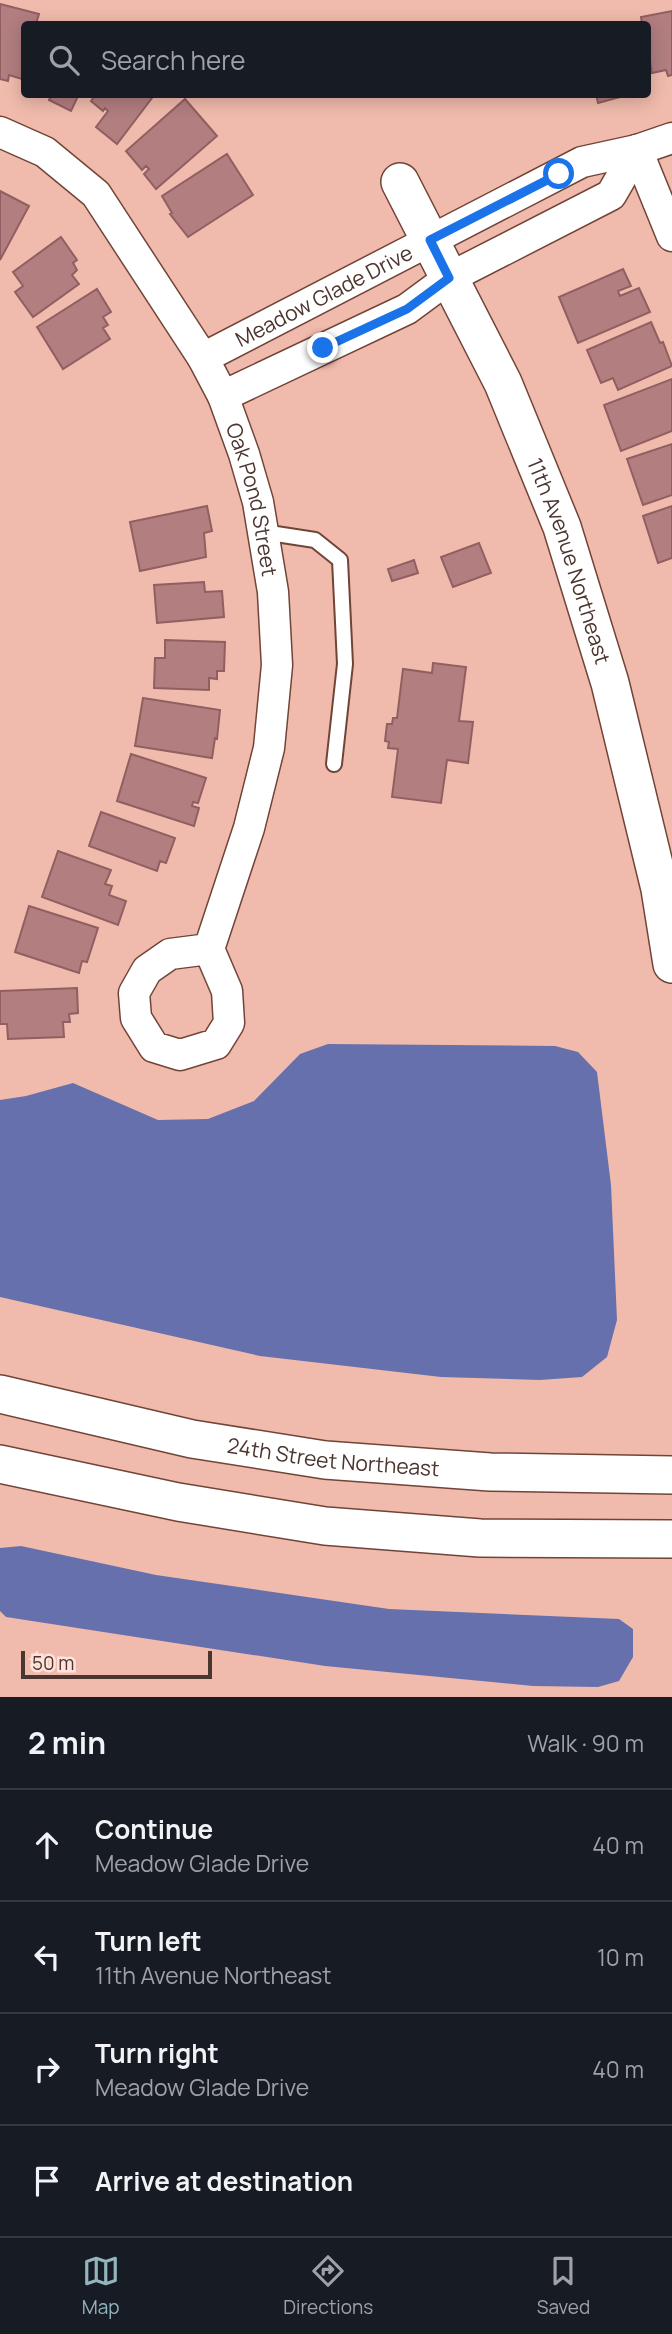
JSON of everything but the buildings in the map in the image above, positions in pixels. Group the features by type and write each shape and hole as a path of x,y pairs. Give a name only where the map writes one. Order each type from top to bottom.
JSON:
{"street":[{"name":"Oak Pond Street","path":"0,132 45,152 96,194 203,358 223,396 258,502 273,592 277,665 269,748 249,828 209,949"},
{"name":"Meadow Glade Drive","path":"203,358 582,162 637,150 672,138"},
{"name":"Meadow Glade Drive","path":"223,396 407,309 449,278 611,195 637,150"},
{"path":"637,150 672,236"},
{"name":"11th Avenue Northeast","path":"400,181 503,383 562,527 610,683 660,889 672,964"},
{"name":"24th Street Northeast","path":"0,1394 192,1439 325,1460 490,1472 672,1475"},
{"path":"0,1464 178,1502 325,1526 480,1538 672,1539"}],"lane":[{"path":"263,532 315,540 340,561 345,664 334,764"}],"water":[{"path":"328,1044 555,1046 578,1052 597,1072 611,1185 617,1320 607,1357 582,1377 540,1380 441,1377 260,1356 0,1297 0,1100 73,1083 158,1120 208,1119 254,1101 300,1054"},
{"path":"21,1546 156,1575 389,1609 619,1619 633,1629 633,1657 619,1681 598,1687 533,1686 325,1666 6,1617 0,1611 0,1548"}],"route":[{"path":"323,348 407,309 449,278 430,240 559,174"}]}
